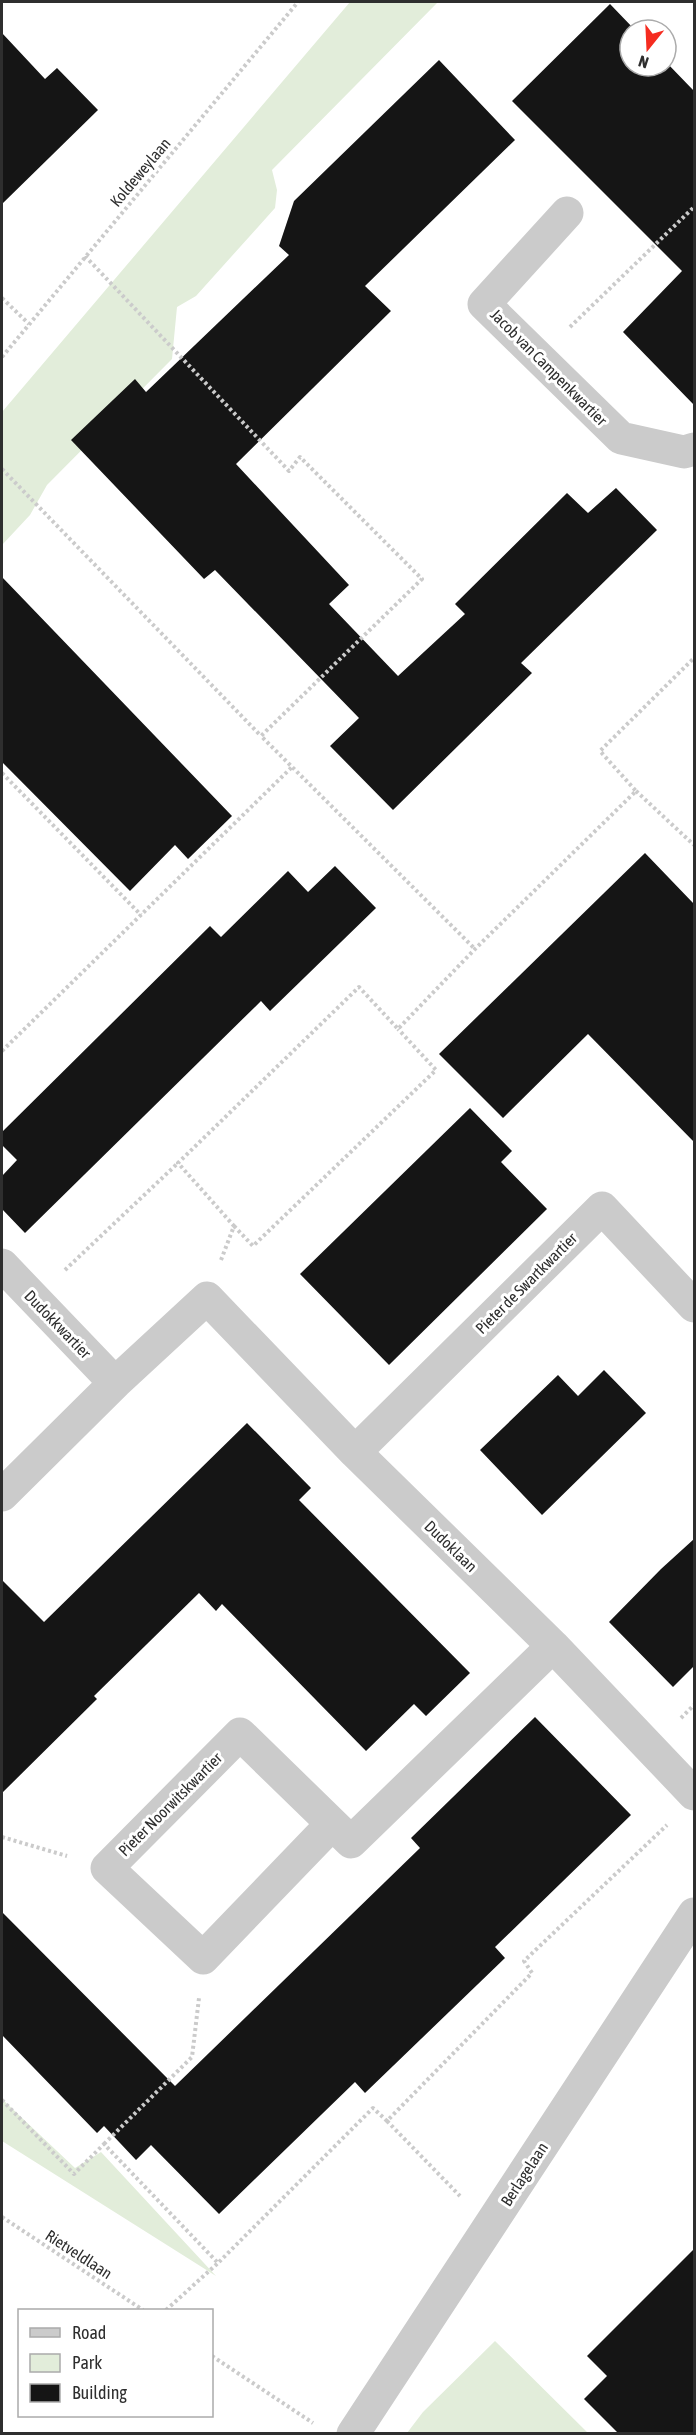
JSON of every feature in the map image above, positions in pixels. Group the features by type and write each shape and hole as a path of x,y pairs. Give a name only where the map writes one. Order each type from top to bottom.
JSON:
{"street":[{"name":"Jacob van Campenkwartier","path":"567,213 484,304 621,438 684,453 694,449"},
{"name":"Pieter de Swartkwartier","path":"355,1452 602,1208 694,1306"},
{"name":"Dudokkwartier","path":"2,1265 116,1383"},
{"path":"2,1495 207,1298"},
{"name":"Dudoklaan","path":"207,1298 355,1452 553,1646 694,1794"},
{"name":"Pieter Noorwitskwartier","path":"203,1958 107,1868 240,1734 351,1842 553,1646"},
{"path":"203,1958 332,1824"},
{"name":"Berlagelaan","path":"352,2433 694,1914"}],"path":[{"name":"Koldeweylaan","path":"2,357 298,2"},
{"path":"539,357 694,207"},
{"path":"85,256 289,471 300,457 422,579 261,736"},
{"path":"2,298 29,324"},
{"path":"2,470 261,736 475,950"},
{"path":"694,658 600,751 636,791 694,844"},
{"path":"2,1051 292,767"},
{"path":"2,773 141,915"},
{"path":"398,1029 636,791"},
{"path":"35,1300 359,987 436,1070 253,1246 178,1163"},
{"path":"207,1298 234,1226"},
{"path":"387,2121 532,1974 524,1961 669,1823"},
{"path":"2,1837 107,1868"},
{"path":"2,2100 74,2174 192,2057 203,1958"},
{"path":"167,2309 218,2263 373,2108 490,2226"},
{"path":"104,2144 218,2263"},
{"name":"Rietveldlaan","path":"2,2217 141,2309"},
{"path":"213,2357 319,2427"}],"green space":[{"path":"350,2 438,2 272,170 277,190 275,208 196,296 177,307 172,359 47,485 30,515 2,545 2,412"},
{"path":"2,2099 75,2168 101,2152 216,2276 2,2141"},
{"path":"495,2341 588,2433 407,2433 423,2412"}],"building":[{"path":"610,4 623,18 618,18 618,78 678,78 678,74 694,91 694,405 623,332 682,271 512,101"},
{"path":"2,33 45,79 57,68 98,110 2,204"},
{"path":"439,60 515,140 365,286 391,311 236,464 349,585 329,604 398,676 465,614 455,604 567,493 588,513 616,488 657,530 521,663 532,673 393,810 330,746 359,718 215,570 204,579 71,440 135,379 146,392 289,255 279,246 294,201"},
{"path":"2,577 232,816 188,859 175,845 130,891 2,762"},
{"path":"645,853 694,904 694,1142 588,1034 503,1118 439,1054"},
{"path":"335,866 376,908 270,1011 261,1001 25,1233 2,1209 2,1176 17,1160 2,1145 2,1132 210,926 221,937 288,871 308,892"},
{"path":"470,1108 512,1151 501,1162 547,1209 389,1365 300,1274"},
{"path":"604,1370 646,1413 542,1515 480,1450 558,1375 578,1396"},
{"path":"247,1423 311,1488 299,1500 470,1673 426,1716 414,1704 366,1751 222,1604 216,1611 199,1593 94,1696 97,1699 2,1793 2,1580 44,1622"},
{"path":"694,1539 694,1666 673,1687 609,1622"},
{"path":"535,1717 631,1815 495,1947 505,1958 365,2093 355,2082 219,2214 151,2145 136,2160 104,2126 97,2133 2,2035 2,1912 175,2086 420,1848 411,1838"},
{"path":"694,2249 694,2433 618,2433 584,2399 607,2376 587,2356"}]}
